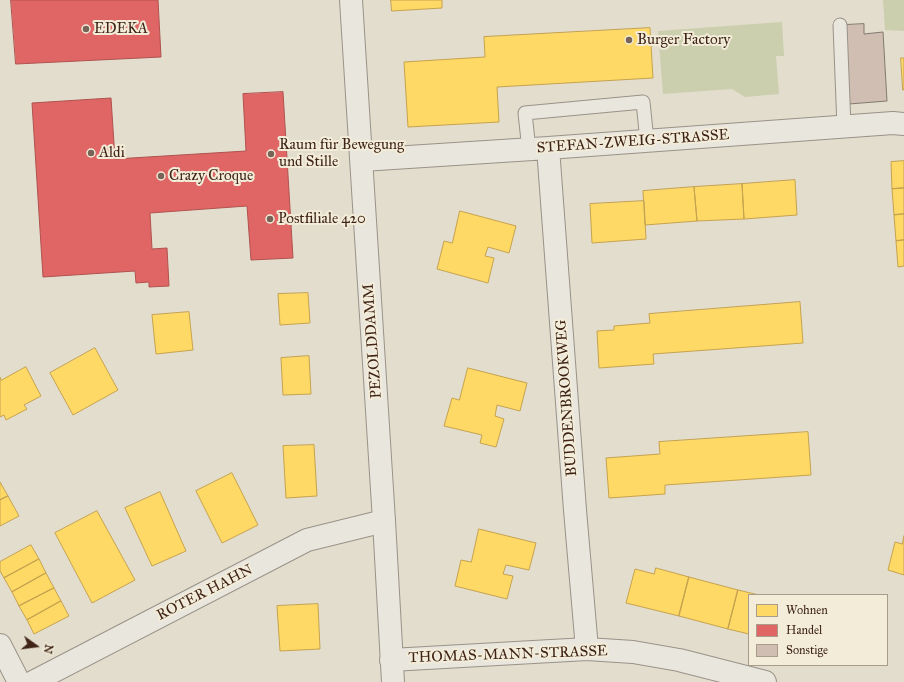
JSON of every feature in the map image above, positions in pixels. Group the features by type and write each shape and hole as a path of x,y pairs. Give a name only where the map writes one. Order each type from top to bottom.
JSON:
{"street":[{"name":"PEZOLDDAMM","path":"351,0 393,682"},
{"name":"STEFAN-ZWEIG-STRASSE","path":"362,160 538,149 893,123 904,124"},
{"name":"BUDDENBROOKWEG","path":"538,149 575,502 587,649"},
{"name":"ROTER HAHN","path":"33,682 307,540 384,521"},
{"path":"0,645 19,682"},
{"name":"THOMAS-MANN-STRASSE","path":"391,660 587,649 633,652 679,660 765,682"}],"lane":[{"path":"840,25 844,127"},
{"path":"538,149 525,114 643,102 647,141"}],"green space":[{"path":"883,0 904,0 904,31 885,30"},
{"path":"782,22 784,56 776,56 779,94 745,97 732,89 663,94 658,31"}],"building: Wohnen":[{"path":"391,0 442,0 442,8 392,11"},
{"path":"650,28 653,78 497,87 499,122 408,127 404,62 485,57 484,37"},
{"path":"901,58 904,58 903,90"},
{"path":"904,161 904,188 892,189 891,162"},
{"path":"795,180 797,215 744,219 742,184"},
{"path":"742,184 744,219 697,221 694,187"},
{"path":"694,187 697,221 645,225 643,191"},
{"path":"904,188 904,214 894,215 892,189"},
{"path":"644,201 646,239 592,243 590,204"},
{"path":"460,211 516,226 509,253 488,247 485,256 494,258 488,283 437,269 444,241 452,243"},
{"path":"904,214 904,240 896,241 894,215"},
{"path":"904,240 904,266 898,267 896,241"},
{"path":"308,293 310,323 280,325 278,294"},
{"path":"800,302 803,343 653,354 654,364 599,368 597,331 614,330 614,326 650,323 649,314"},
{"path":"189,312 193,350 156,354 152,315"},
{"path":"95,348 118,390 73,415 50,373"},
{"path":"309,356 311,394 283,395 281,358"},
{"path":"26,367 41,396 24,405 27,409 6,420 4,415 0,417 0,377 1,380"},
{"path":"468,368 527,383 520,411 497,405 495,416 504,419 496,447 480,443 482,435 444,426 452,398 459,400"},
{"path":"808,432 811,475 665,485 665,494 609,498 606,458 660,454 659,442"},
{"path":"314,445 317,496 286,498 283,446"},
{"path":"232,473 258,525 222,543 196,491"},
{"path":"0,482 8,496 0,500"},
{"path":"160,492 186,551 152,566 125,508"},
{"path":"8,496 19,516 0,526 0,500"},
{"path":"97,511 135,580 92,603 55,533"},
{"path":"479,529 536,543 529,570 506,565 503,574 513,576 507,599 455,586 461,560 471,562"},
{"path":"904,536 904,575 888,570 895,542 902,544"},
{"path":"31,545 39,559 4,578 0,571 0,562"},
{"path":"39,559 46,573 12,592 4,578"},
{"path":"656,568 689,577 679,616 626,603 635,569 654,574"},
{"path":"46,573 54,588 19,606 12,592"},
{"path":"689,577 738,590 728,629 679,616"},
{"path":"54,588 61,601 27,620 19,606"},
{"path":"738,590 755,594 748,594 748,634 728,629"},
{"path":"61,601 69,616 34,634 27,620"},
{"path":"318,604 320,649 280,651 277,606"}],"building: Handel":[{"name":"EDEKA","path":"11,0 158,0 161,57 16,64"},
{"path":"283,92 293,258 251,260 247,206 150,213 152,249 167,248 169,286 149,287 149,282 136,283 135,271 43,277 32,103 111,98 115,159 246,151 243,94"}],"building: Sonstige":[{"path":"864,24 864,34 883,32 887,101 849,104 845,25"}],"place":[{"name":"EDEKA","path":"86,29"},
{"name":"Burger Factory","path":"629,40"},
{"name":"Aldi","path":"91,153"},
{"name":"Raum für Bewegung und Stille","path":"271,154"},
{"name":"Crazy Croque","path":"161,176"},
{"name":"Postfiliale 420","path":"270,219"}]}
